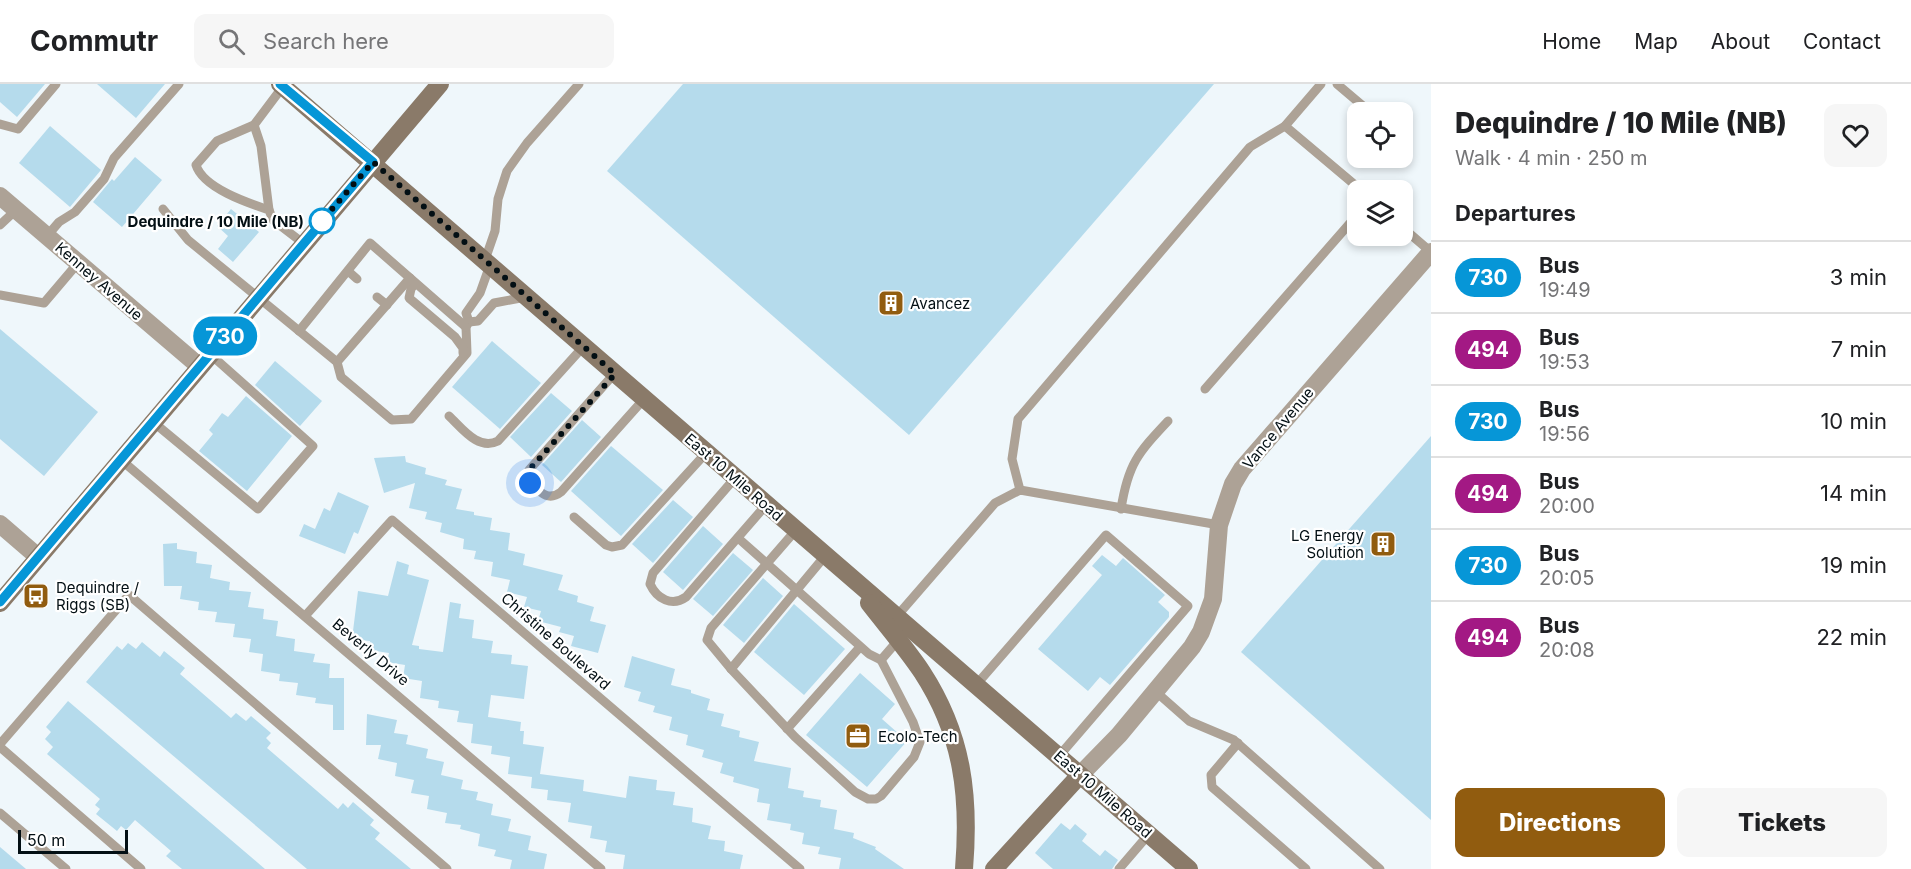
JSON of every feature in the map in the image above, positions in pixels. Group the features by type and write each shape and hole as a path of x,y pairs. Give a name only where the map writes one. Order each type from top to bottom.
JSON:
{"main road":[{"path":"0,603 37,556 440,84"},
{"name":"East 10 Mile Road","path":"282,85 796,530 847,575 901,628 976,685 1189,869"},
{"path":"901,628 953,735 963,772 967,827 964,869"},
{"path":"994,869 1080,775"}],"street":[{"name":"Kenney Avenue","path":"0,196 78,263 205,360"},
{"name":"Vance Avenue","path":"1080,775 1100,757 1192,647 1207,618 1213,599 1219,525 1233,484 1251,458 1431,252"},
{"path":"0,524 37,556"}],"lane":[{"path":"0,124 18,129 56,84"},
{"path":"46,236 59,222 75,212 104,179 114,158 179,84"},
{"path":"163,209 188,240 337,362 341,377 392,420 411,419 467,353 466,313 480,293 495,231 498,199 507,171 520,152 579,84"},
{"path":"1020,490 1012,459 1018,419 1250,147 1285,126 1321,84"},
{"path":"1337,84 1358,102"},
{"path":"269,210 233,198 198,170 196,165 217,141 254,124 282,85"},
{"path":"254,124 261,146 269,210 273,220 303,243"},
{"path":"1285,126 1349,180"},
{"path":"0,225 16,210"},
{"path":"1205,389 1347,227"},
{"path":"1413,236 1431,252"},
{"path":"298,331 322,310 337,292 348,271 370,243 412,281 467,325"},
{"path":"0,295 44,303 78,263"},
{"path":"348,271 357,279"},
{"path":"337,362 353,337 373,321 412,281"},
{"path":"412,281 410,298 455,338 463,348 463,358"},
{"path":"377,297 387,305"},
{"path":"467,325 478,321 494,303 509,298 527,297"},
{"path":"364,315 373,321"},
{"path":"449,416 474,440 488,444 498,441 584,347"},
{"path":"152,421 258,508 313,446 205,360"},
{"path":"615,374 529,470 530,483 543,495 552,496 561,492 644,399"},
{"path":"1121,509 1125,480 1144,446 1168,421"},
{"path":"574,517 606,545 612,547 621,545 706,453"},
{"name":"Beverly Drive","path":"120,459 601,869"},
{"path":"735,478 653,573 650,579 653,590 670,602 681,600 766,505"},
{"path":"881,660 901,628 995,503 1020,490 1219,525"},
{"name":"Christine Boulevard","path":"305,616 392,520 800,869"},
{"path":"738,538 767,564 797,590 860,647 881,660 913,722 920,742 914,757 876,800 868,799 855,792 787,729 710,645 708,634 767,564 796,530"},
{"path":"976,685 1106,535 1188,606 1059,756"},
{"path":"731,669 825,556"},
{"path":"141,869 0,746 129,595 447,869"},
{"path":"787,729 860,647"},
{"path":"1155,691 1189,721 1238,743 1380,869"},
{"path":"1238,743 1211,775 1212,787 1306,869"},
{"path":"0,813 66,869"},
{"path":"1119,869 1149,834"}],"building":[{"path":"0,84 45,84 17,117 0,102"},
{"path":"97,84 165,84 136,118"},
{"name":"Avancez","path":"683,84 1214,84 909,435 607,171"},
{"path":"50,126 101,170 70,207 19,163"},
{"path":"135,157 162,180 122,227 93,202 112,179 114,181"},
{"path":"231,209 259,232 233,262 218,249 228,236 217,226"},
{"path":"0,329 98,412 44,476 0,439"},
{"path":"492,341 541,383 500,429 452,387"},
{"path":"275,361 322,401 300,426 255,385"},
{"path":"551,393 572,411 531,457 510,437"},
{"path":"246,396 292,436 247,491 199,451 213,434 209,430 222,413 228,417"},
{"path":"582,420 601,437 561,482 542,465"},
{"name":"LG Energy Solution","path":"1431,436 1431,820 1241,652"},
{"path":"611,446 663,490 621,536 571,491"},
{"path":"405,456 406,462 426,468 425,474 447,480 445,485 462,489 456,509 492,518 490,530 510,533 508,550 525,554 523,565 563,575 558,590 578,596 577,602 594,607 590,621 606,625 598,653 571,646 574,636 559,632 561,627 538,621 541,611 524,607 527,597 507,592 510,580 491,576 493,562 474,559 476,551 463,549 464,539 440,532 442,523 425,519 427,512 409,508 415,483 384,493 374,458"},
{"path":"338,492 369,506 358,534 354,532 345,554 299,536 304,524 315,529 324,508 330,511"},
{"path":"673,500 693,517 653,563 632,544"},
{"path":"703,526 723,544 683,590 663,572"},
{"path":"177,543 177,549 197,552 196,563 212,565 210,578 230,582 229,590 251,592 248,607 264,609 263,619 278,621 276,636 295,639 294,651 315,654 313,662 330,664 329,678 344,678 344,730 333,730 333,705 315,703 316,698 296,695 298,683 279,681 280,674 261,671 263,654 249,652 251,639 233,637 235,624 215,622 217,612 198,610 199,602 180,599 182,586 164,586 163,544"},
{"path":"733,553 753,570 713,616 693,599"},
{"path":"1102,555 1116,566 1123,558 1165,595 1158,602 1169,612 1169,617 1110,685 1100,677 1088,691 1038,649 1102,575 1092,566"},
{"path":"397,561 409,565 407,574 429,580 412,645 419,646 419,649 443,652 450,602 461,604 459,618 474,620 472,638 493,641 491,653 512,655 511,664 528,666 524,699 491,695 488,717 521,722 520,731 524,731 523,744 544,747 540,774 584,780 583,791 626,798 629,776 657,780 656,790 675,792 673,805 693,808 692,822 711,826 708,839 725,841 724,851 743,855 740,869 623,869 625,855 605,852 607,841 590,838 592,826 568,822 571,803 547,800 548,790 531,788 532,777 508,774 510,757 491,754 492,746 471,743 473,724 457,722 459,711 438,708 439,701 420,698 422,681 403,678 405,665 387,662 389,653 369,650 370,641 352,639 358,591 388,596"},
{"path":"763,578 783,596 744,643 723,625"},
{"path":"794,604 845,649 804,695 754,652"},
{"path":"142,642 160,657 164,651 185,668 180,674 231,718 236,713 246,721 251,716 271,733 266,738 271,743 267,748 338,809 343,803 348,808 353,802 374,820 370,825 380,833 375,839 411,869 307,869 86,682 117,646 122,650 128,643 136,649"},
{"path":"632,656 675,669 671,685 691,690 691,693 710,699 707,710 724,714 721,726 740,731 739,737 759,742 754,761 791,768 788,788 804,791 803,797 821,800 820,807 837,810 834,829 854,833 853,838 876,847 875,849 904,869 839,869 841,858 818,854 820,847 802,844 804,833 790,830 791,824 767,820 770,804 757,802 759,789 733,782 734,777 720,773 723,763 702,757 704,750 686,745 688,735 669,730 672,717 653,712 655,706 638,701 641,692 624,687"},
{"path":"860,673 895,704 882,719 907,741 867,787 806,735"},
{"path":"68,701 265,869 182,869 166,856 171,851 135,820 126,830 121,826 117,831 96,814 100,809 95,805 100,799 47,754 53,747 45,739 51,732 46,727"},
{"path":"367,714 397,720 394,733 408,735 406,744 428,749 426,758 444,762 441,775 463,780 461,789 478,792 476,800 493,804 491,815 511,819 508,831 531,836 528,850 547,854 544,869 510,869 512,860 494,856 496,850 478,846 480,834 460,829 461,825 445,823 447,813 427,809 429,796 411,793 414,780 395,776 397,763 378,759 381,745 366,745"},
{"path":"1061,823 1070,830 1075,824 1087,834 1082,841 1100,856 1105,850 1118,860 1112,869 1053,869 1035,853"},
{"path":"0,847 26,869 0,869"}],"bus line":[{"name":"730","path":"0,602 373,162 280,84"}],"place":[{"name":"Dequindre / 10 Mile (NB)","path":"322,221"},
{"name":"Avancez","path":"891,303"},
{"name":"LG Energy Solution","path":"1383,544"},
{"name":"Dequindre / Riggs (SB)","path":"36,596"},
{"name":"Ecolo-Tech","path":"858,736"}],"route":[{"path":"322,221 320,223 373,162 615,374 529,470 530,483"}]}
